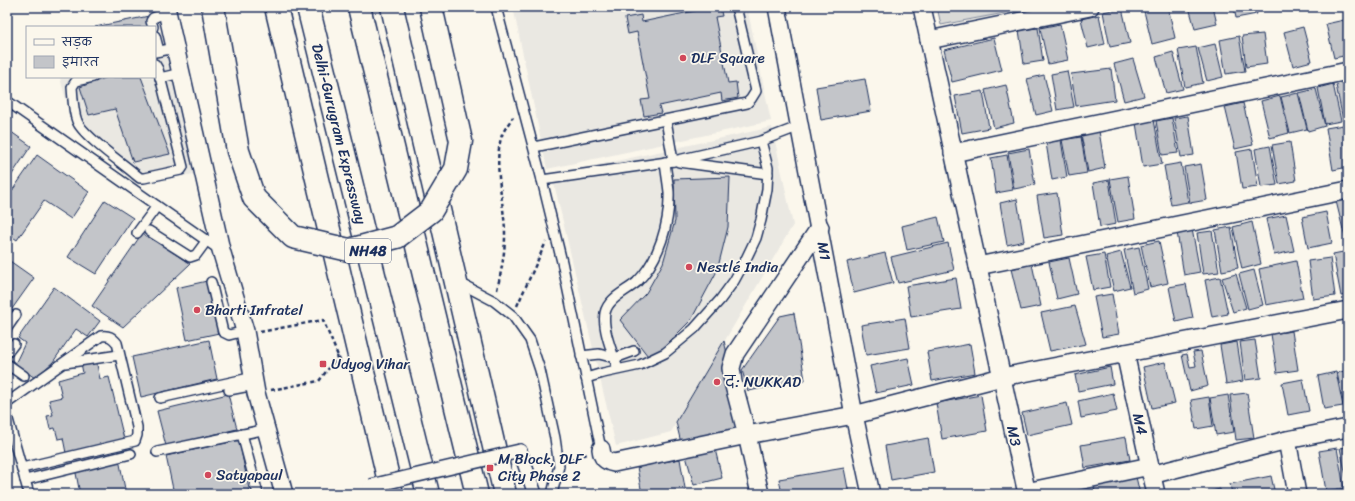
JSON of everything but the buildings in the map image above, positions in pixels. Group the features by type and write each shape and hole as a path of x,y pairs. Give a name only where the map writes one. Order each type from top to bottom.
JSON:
{"main road":[{"path":"213,7 238,151 254,198 293,237 349,250 396,237 431,211 456,169 461,141 432,7"},
{"path":"276,7 392,494"},
{"path":"359,7 477,494"},
{"path":"392,7 505,494"},
{"name":"Delhi-Gurugram Expressway","path":"308,9 428,494"}],"street":[{"name":"M1","path":"777,7 820,226 854,415 872,494"},
{"name":"M3","path":"922,7 1026,493"},
{"path":"929,40 1090,7"},
{"path":"166,9 163,50 181,73 221,250 245,333 255,385 284,494"},
{"path":"953,153 1348,71"},
{"path":"978,266 1348,190"},
{"path":"760,494 731,368 735,354 820,226"},
{"path":"601,449 602,457 608,462 614,463 746,435 854,415 1002,377 1348,310"},
{"name":"M4","path":"1125,353 1156,494"},
{"path":"1026,493 1150,470 1348,428"},
{"path":"1287,440 1298,494"},
{"path":"371,486 520,451 535,494"}],"lane":[{"path":"496,7 534,147 554,230 601,449"},
{"path":"534,147 747,103 756,91 736,7"},
{"path":"153,26 151,21 152,18 166,9"},
{"path":"156,38 163,50"},
{"path":"88,78 76,81 72,87 76,120 79,126 87,136 140,178 144,178 182,169 183,165 156,67"},
{"path":"160,78 181,73"},
{"path":"7,101 221,250"},
{"path":"618,369 605,323 605,312 610,303 637,281 652,262 663,234 668,217 670,161 666,120"},
{"path":"542,180 670,161 761,141 800,126"},
{"path":"586,378 618,369 640,365 665,353 694,329 720,300 734,281 756,238 764,207 768,168 761,141"},
{"path":"91,160 101,146"},
{"path":"670,161 768,174"},
{"path":"137,233 157,206"},
{"path":"149,231 190,256 196,255 207,240"},
{"path":"455,281 494,301 513,316 530,340 540,370 555,438 558,466 552,494"},
{"path":"211,282 223,332 229,335 245,333"},
{"path":"7,328 16,315"},
{"path":"7,403 101,336 107,335 113,337 117,343 136,427 137,435 135,441 22,468"},
{"path":"7,353 14,344"},
{"path":"582,356 599,354 615,358 634,351"},
{"path":"63,363 119,355"},
{"path":"7,364 24,376"},
{"path":"229,390 255,385"},
{"path":"160,398 255,385"},
{"path":"7,416 29,494"},
{"path":"157,452 267,429"},
{"path":"242,434 258,494"},
{"path":"25,480 131,454"}],"path":[{"path":"494,301 502,266 505,236 503,203 499,176 499,152 501,137 521,103"},
{"path":"513,316 544,245 554,230"},
{"path":"245,333 324,320 343,370"},
{"path":"255,385 319,381 338,356"},
{"path":"558,466 601,449"}],"shaded area":[{"name":"DLF Square","path":"513,7 747,7 771,121 547,169"},
{"path":"937,7 1036,7 941,25"},
{"path":"168,55 194,174 136,184 74,129 60,78 156,78 156,58"},
{"path":"772,127 793,225 671,432 616,446 552,175"}],"place":[{"name":"DLF Square","path":"683,58"},
{"name":"Nestlé India","path":"689,267"},
{"name":"Bharti Infratel","path":"197,310"},
{"name":"Udyog Vihar","path":"323,364"},
{"name":"द: NUKKAD","path":"717,382"},
{"name":"M Block, DLF City Phase 2","path":"490,468"},
{"name":"Satyapaul","path":"208,475"}]}
